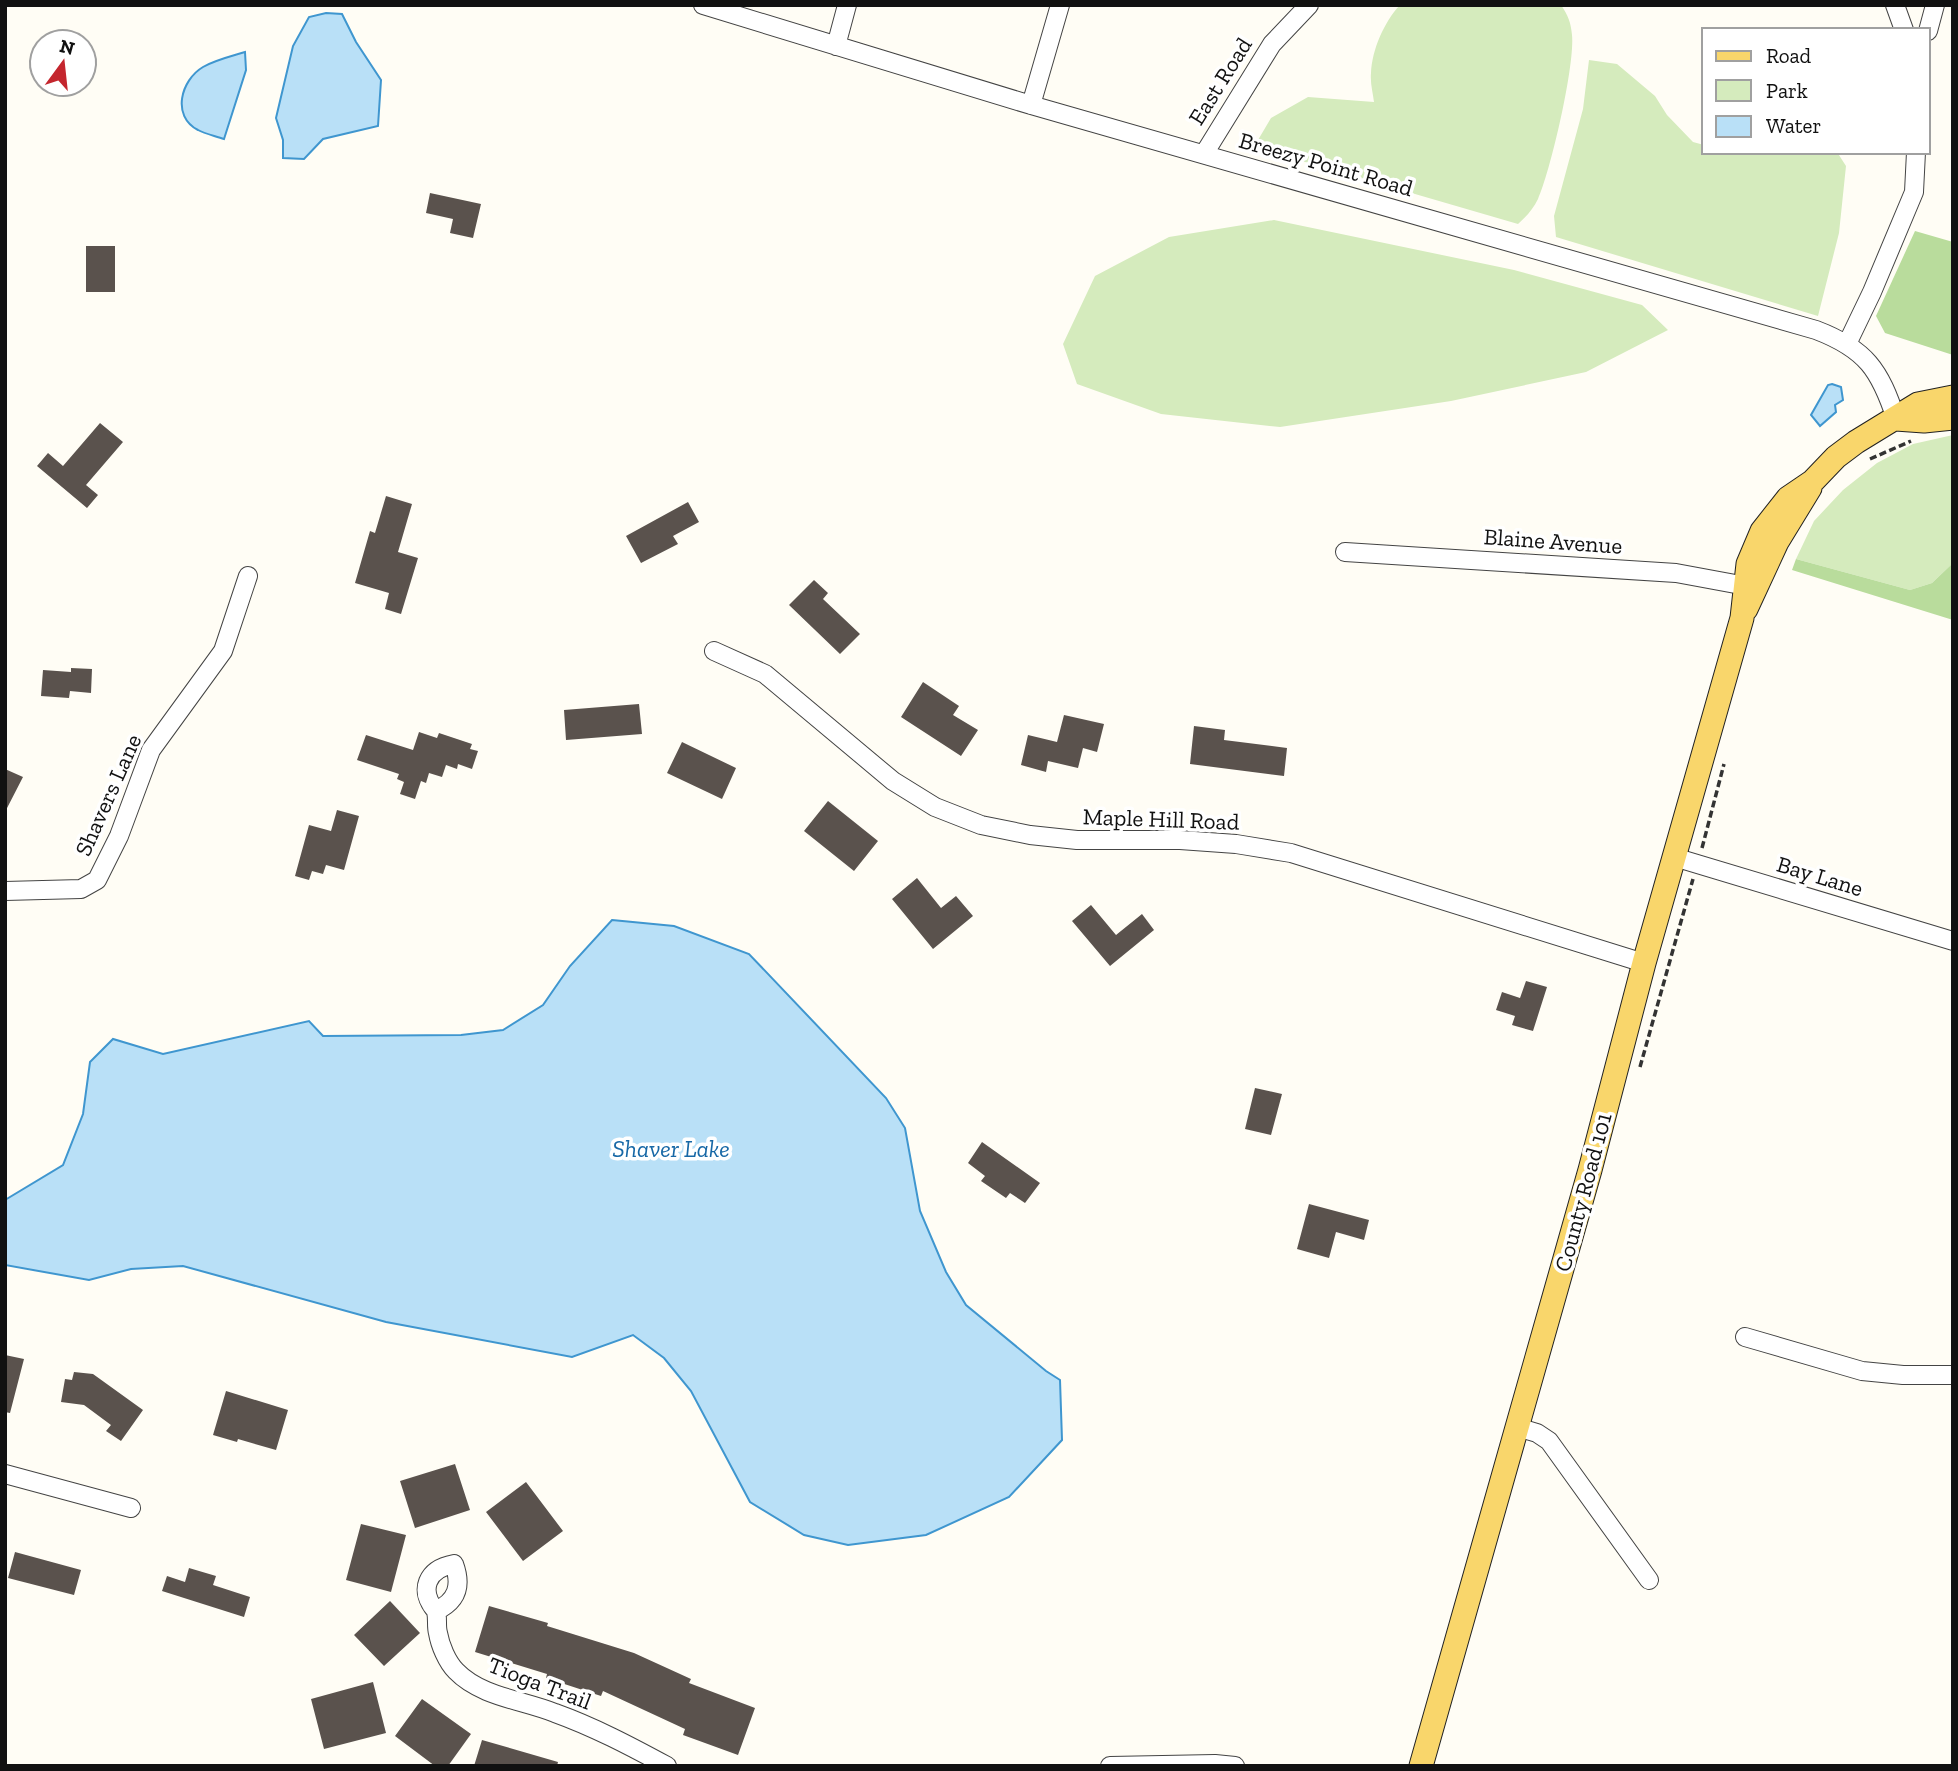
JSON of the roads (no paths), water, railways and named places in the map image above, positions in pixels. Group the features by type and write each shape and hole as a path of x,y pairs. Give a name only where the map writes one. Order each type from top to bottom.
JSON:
{"main road":[{"name":"County Road 101","path":"1421,1766 1751,587 1808,494 1813,481 1836,457 1918,404 1953,397"},
{"path":"1896,419 1924,421 1953,418"}],"street":[{"name":"Breezy Point Road","path":"703,5 1031,105 1816,330 1847,344 1870,364 1885,387 1896,419"},
{"path":"836,46 847,5"},
{"path":"1031,105 1060,5"},
{"name":"East Road","path":"1204,155 1272,44 1309,5"},
{"path":"1895,5 1903,28"},
{"path":"1929,28 1935,5"},
{"path":"1847,344 1914,192 1916,154"},
{"name":"Blaine Avenue","path":"1345,552 1676,573 1751,587"},
{"name":"Shavers Lane","path":"5,891 81,889 97,880 119,836 151,750 223,651 248,576"},
{"name":"Maple Hill Road","path":"715,652 765,674 893,781 935,807 981,825 1030,835 1077,840 1180,840 1291,853 1644,962"},
{"name":"Bay Lane","path":"1674,857 1953,941"},
{"path":"1745,1337 1862,1371 1903,1375 1953,1375"},
{"path":"1517,1427 1537,1433 1549,1441 1649,1580"},
{"path":"5,1474 131,1508"},
{"name":"Tioga Trail","path":"436,1611 438,1633 444,1653 455,1671 473,1684 600,1731 667,1766"},
{"path":"1110,1766 1235,1766"}],"water":[{"path":"326,13 342,14 356,42 381,80 378,126 323,139 304,159 283,158 283,140 276,118 293,46 309,17"},
{"path":"245,52 246,70 224,139 198,130 184,116 182,107 182,98 189,80 203,67"},
{"path":"1828,385 1841,387 1843,400 1835,405 1836,412 1820,426 1811,415"},
{"name":"Shaver Lake","path":"612,920 674,926 749,954 886,1098 905,1128 920,1211 946,1272 966,1305 1060,1380 1062,1440 1009,1497 926,1535 848,1545 804,1535 750,1502 691,1391 664,1358 633,1335 572,1357 386,1322 183,1266 131,1269 89,1280 5,1265 5,1200 63,1165 83,1114 90,1062 113,1039 163,1054 309,1021 323,1036 461,1035 503,1030 543,1005 570,966"}]}
